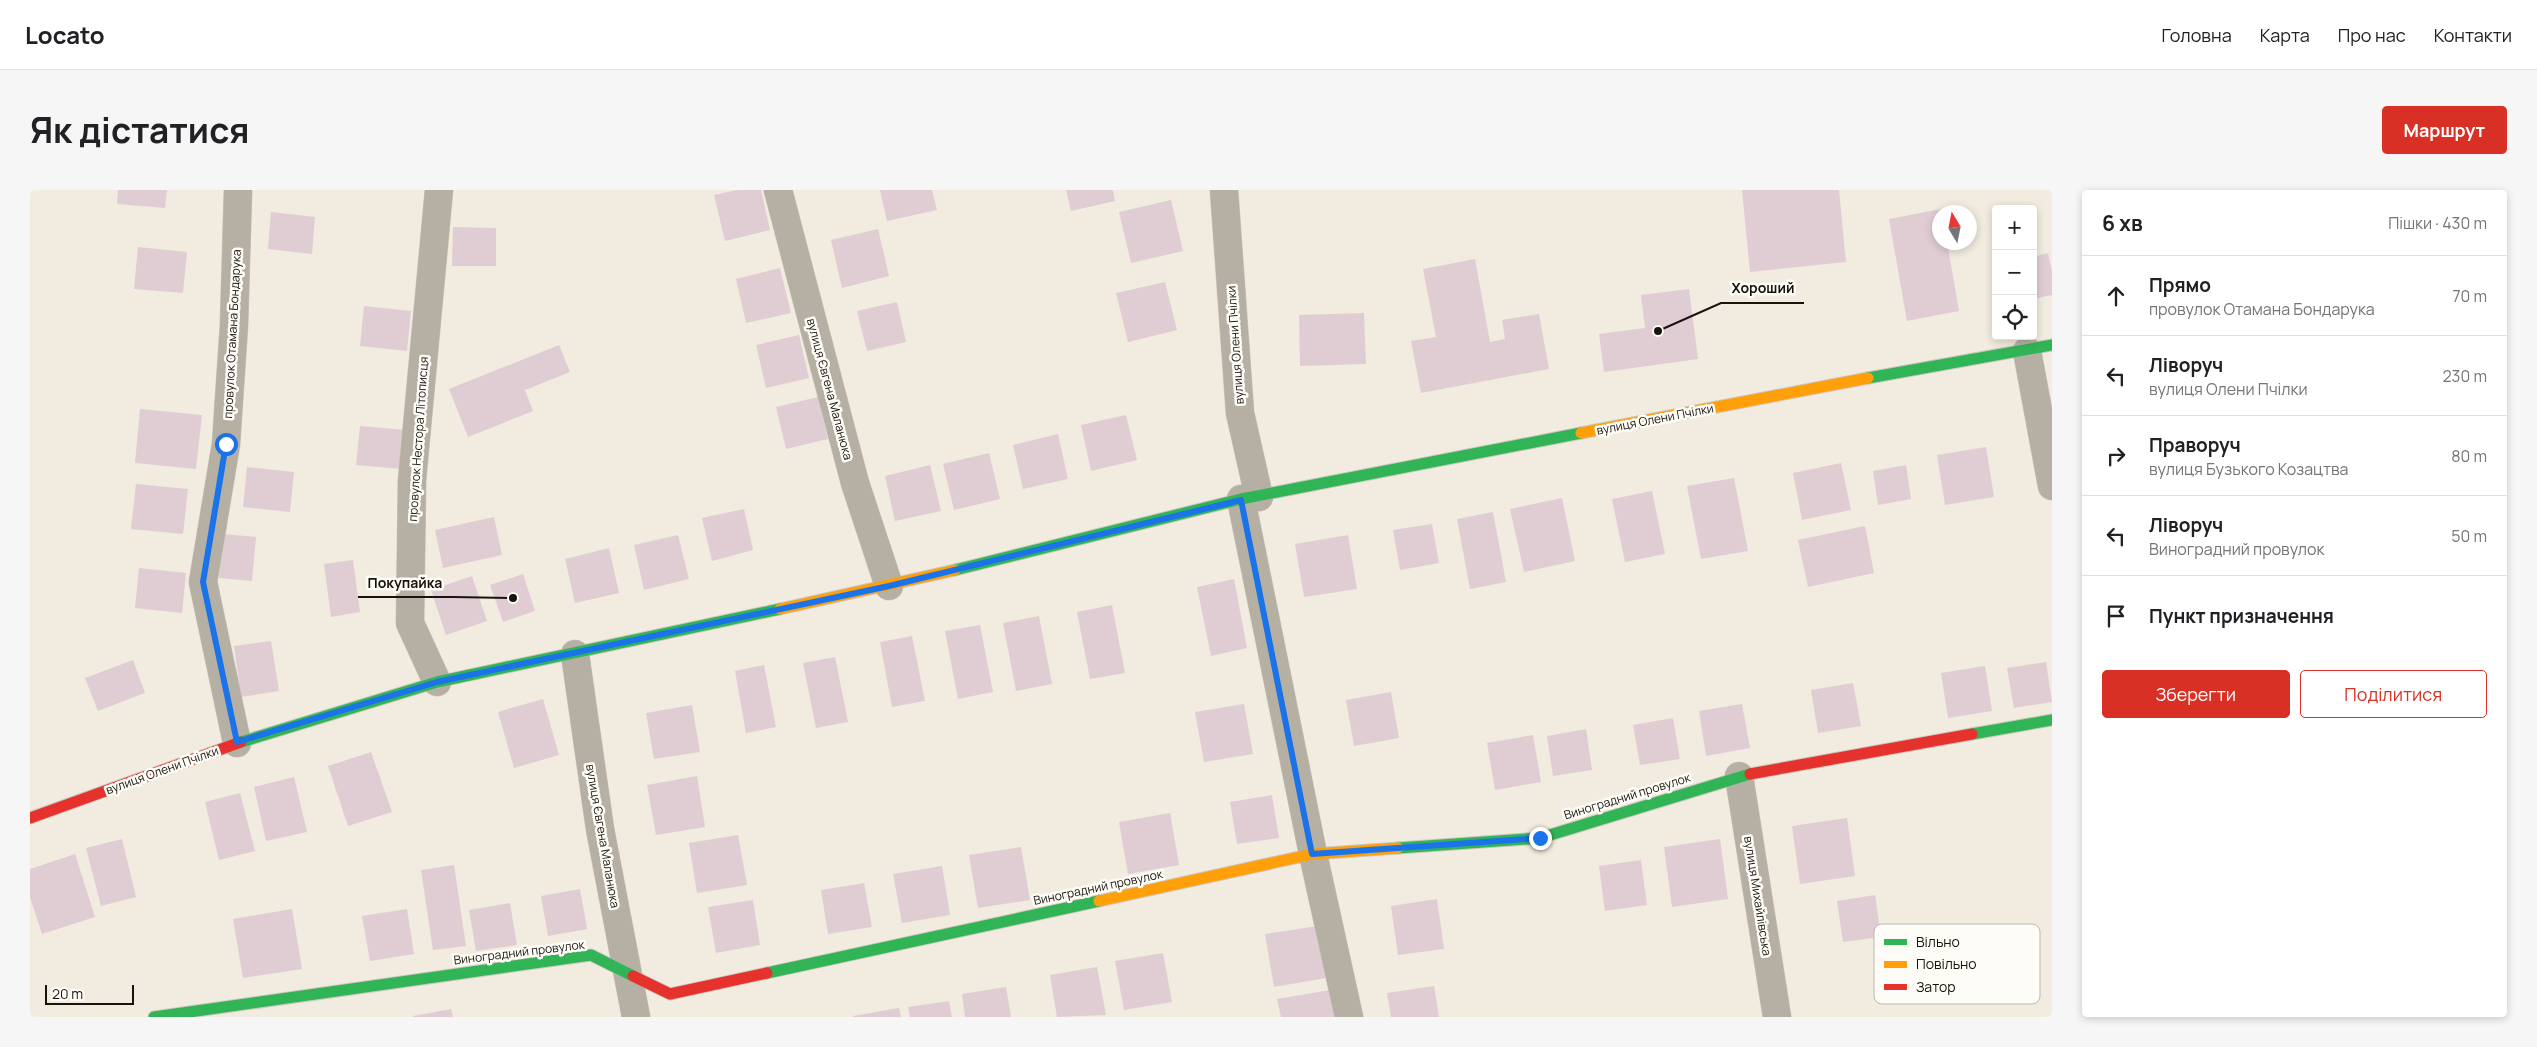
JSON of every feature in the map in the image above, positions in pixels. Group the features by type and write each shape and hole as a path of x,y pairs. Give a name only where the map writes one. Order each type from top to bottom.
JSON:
{"street":[{"name":"провулок Отамана Бондарука","path":"237,742 203,582 226,444 234,325 238,190"},
{"name":"провулок Нестора Літописця","path":"437,682 410,623 412,480 439,190"},
{"name":"вулиця Євгена Маланюка","path":"778,190 855,483 889,586"},
{"name":"вулиця Олени Пчілки","path":"1224,190 1240,413 1250,498"},
{"name":"вулиця Олени Пчілки","path":"30,818 237,742 437,682 889,586 1250,498 1739,402 2039,348"},
{"path":"2039,348 2052,486"},
{"path":"1250,498 1312,854 1349,1017"},
{"name":"вулиця Євгена Маланюка","path":"575,654 600,829 636,1017"},
{"name":"Виноградний провулок","path":"154,1017 591,955 670,994 1312,854 1540,838 1738,776 2052,720"},
{"name":"вулиця Михайлівська","path":"1738,776 1777,1017"}],"building":[{"path":"118,190 167,190 165,208 117,204"},
{"path":"737,190 761,190 770,230 725,241 714,195"},
{"path":"880,190 932,190 937,210 887,221"},
{"path":"1066,190 1113,190 1115,201 1071,211"},
{"path":"1742,190 1839,190 1846,262 1750,272"},
{"path":"1171,200 1183,251 1131,263 1119,212"},
{"path":"1932,211 1932,250 1948,250 1959,311 1907,321 1889,219"},
{"path":"271,212 315,217 312,254 268,249"},
{"path":"453,227 496,228 496,266 452,266"},
{"path":"878,229 889,276 842,288 831,240"},
{"path":"138,247 187,252 183,293 134,289"},
{"path":"2048,253 2052,271 2052,295 2037,298 2037,295 2037,256"},
{"path":"1475,259 1490,342 1505,339 1502,320 1539,314 1549,369 1421,393 1411,341 1436,337 1423,269"},
{"path":"780,268 791,313 746,323 736,279"},
{"path":"1165,282 1177,330 1128,342 1116,293"},
{"path":"1689,289 1698,359 1604,372 1599,334 1645,328 1641,295"},
{"path":"897,302 906,342 867,351 857,311"},
{"path":"364,306 411,311 407,351 360,346"},
{"path":"1364,313 1366,364 1300,366 1299,315"},
{"path":"799,335 809,378 766,388 756,345"},
{"path":"559,345 570,372 525,390 533,411 468,437 449,389"},
{"path":"818,397 828,439 786,449 776,407"},
{"path":"140,409 202,415 196,469 135,463"},
{"path":"1126,415 1137,460 1091,471 1081,425"},
{"path":"360,426 406,430 402,469 356,465"},
{"path":"1058,434 1068,479 1023,489 1013,445"},
{"path":"1986,447 1994,497 1945,505 1937,455"},
{"path":"989,453 1000,499 954,510 943,464"},
{"path":"1841,463 1851,510 1802,520 1793,473"},
{"path":"930,465 941,511 895,521 885,476"},
{"path":"1906,465 1911,499 1878,505 1873,471"},
{"path":"247,467 294,472 290,512 243,507"},
{"path":"1734,478 1748,551 1701,559 1687,486"},
{"path":"136,484 188,489 183,534 131,529"},
{"path":"1652,491 1665,554 1625,562 1612,499"},
{"path":"1562,498 1575,561 1524,572 1510,509"},
{"path":"744,509 753,550 712,561 702,518"},
{"path":"1493,512 1506,582 1470,589 1457,519"},
{"path":"494,517 502,555 443,568 435,530"},
{"path":"1432,524 1439,563 1400,570 1393,530"},
{"path":"1865,526 1874,573 1808,587 1798,540"},
{"path":"223,534 256,537 252,581 219,578"},
{"path":"678,535 689,579 644,590 634,545"},
{"path":"1348,535 1357,589 1304,597 1295,544"},
{"path":"609,548 619,593 575,603 565,559"},
{"path":"353,560 360,612 331,617 324,564"},
{"path":"139,568 186,573 182,613 135,608"},
{"path":"523,574 535,611 503,622 490,585"},
{"path":"472,576 487,621 446,635 431,590"},
{"path":"1234,579 1247,648 1211,656 1197,587"},
{"path":"1112,605 1125,673 1090,679 1077,612"},
{"path":"1039,616 1052,684 1016,691 1003,623"},
{"path":"980,625 993,692 958,699 945,631"},
{"path":"912,636 925,701 892,707 880,642"},
{"path":"271,641 279,691 241,697 234,646"},
{"path":"835,657 848,722 816,728 803,663"},
{"path":"133,660 145,693 98,711 85,678"},
{"path":"2046,662 2052,702 2014,708 2007,668"},
{"path":"764,665 776,727 746,733 735,671"},
{"path":"1985,666 1992,711 1948,718 1941,673"},
{"path":"1853,683 1861,726 1818,733 1811,690"},
{"path":"1391,692 1399,738 1354,746 1346,700"},
{"path":"543,699 559,755 514,768 498,712"},
{"path":"1244,704 1253,754 1204,762 1195,712"},
{"path":"1742,704 1750,748 1706,756 1699,711"},
{"path":"692,705 700,752 654,759 646,713"},
{"path":"1673,718 1680,759 1640,765 1633,725"},
{"path":"1586,729 1592,770 1553,776 1547,736"},
{"path":"1533,735 1541,782 1495,790 1487,743"},
{"path":"371,752 392,812 348,826 328,766"},
{"path":"697,776 705,827 656,835 647,785"},
{"path":"294,777 307,832 266,841 254,787"},
{"path":"240,793 255,851 219,860 205,802"},
{"path":"1272,795 1279,838 1237,844 1230,802"},
{"path":"1170,813 1179,865 1128,874 1119,822"},
{"path":"1847,818 1855,876 1800,884 1792,826"},
{"path":"738,835 747,885 697,893 689,843"},
{"path":"122,839 136,897 101,906 86,848"},
{"path":"1720,839 1728,899 1672,907 1664,847"},
{"path":"1021,847 1030,900 978,908 969,855"},
{"path":"75,854 95,917 42,934 30,897 30,869"},
{"path":"1641,860 1647,905 1605,911 1599,866"},
{"path":"454,865 466,946 433,950 421,870"},
{"path":"942,866 950,915 902,923 893,874"},
{"path":"864,883 872,927 828,934 821,890"},
{"path":"580,889 587,929 548,936 541,896"},
{"path":"1875,895 1879,924 1874,924 1874,938 1843,942 1837,901"},
{"path":"1437,899 1444,949 1398,955 1391,906"},
{"path":"753,900 760,945 716,953 708,907"},
{"path":"510,903 517,945 476,951 469,910"},
{"path":"292,909 302,969 243,978 233,919"},
{"path":"407,909 414,954 370,961 362,916"},
{"path":"1318,926 1326,978 1274,987 1265,934"},
{"path":"1163,953 1172,1002 1124,1010 1115,961"},
{"path":"1097,967 1106,1015 1057,1017 1050,975"},
{"path":"1434,986 1439,1017 1391,1017 1387,993"},
{"path":"1006,987 1011,1017 965,1017 962,994"},
{"path":"1330,990 1335,1017 1281,1017 1277,999"},
{"path":"949,1001 952,1017 910,1017 908,1007"},
{"path":"899,1008 901,1017 853,1017 853,1016"},
{"path":"451,1009 453,1017 413,1017 413,1016"}],"traffic: fast":[{"path":"1868,378 2052,345"},
{"path":"955,570 1241,499 1581,433"},
{"path":"241,742 437,682 780,609"},
{"path":"1972,734 2052,720"},
{"path":"1398,848 1540,838 1750,774"},
{"path":"767,973 1099,901"},
{"path":"154,1017 591,955 633,976"}],"traffic: slow":[{"path":"1581,433 1868,378"},
{"path":"780,609 955,570"},
{"path":"1099,901 1313,854 1398,848"}],"traffic: jam":[{"path":"1750,774 1972,734"},
{"path":"30,818 241,742"},
{"path":"633,976 670,994 767,973"}],"place":[{"name":"Хороший","path":"1658,331"},
{"name":"Покупайка","path":"513,598"}],"route":[{"path":"226,444 203,582 237,742 437,682 889,586 1241,500 1312,854 1540,838"}]}
